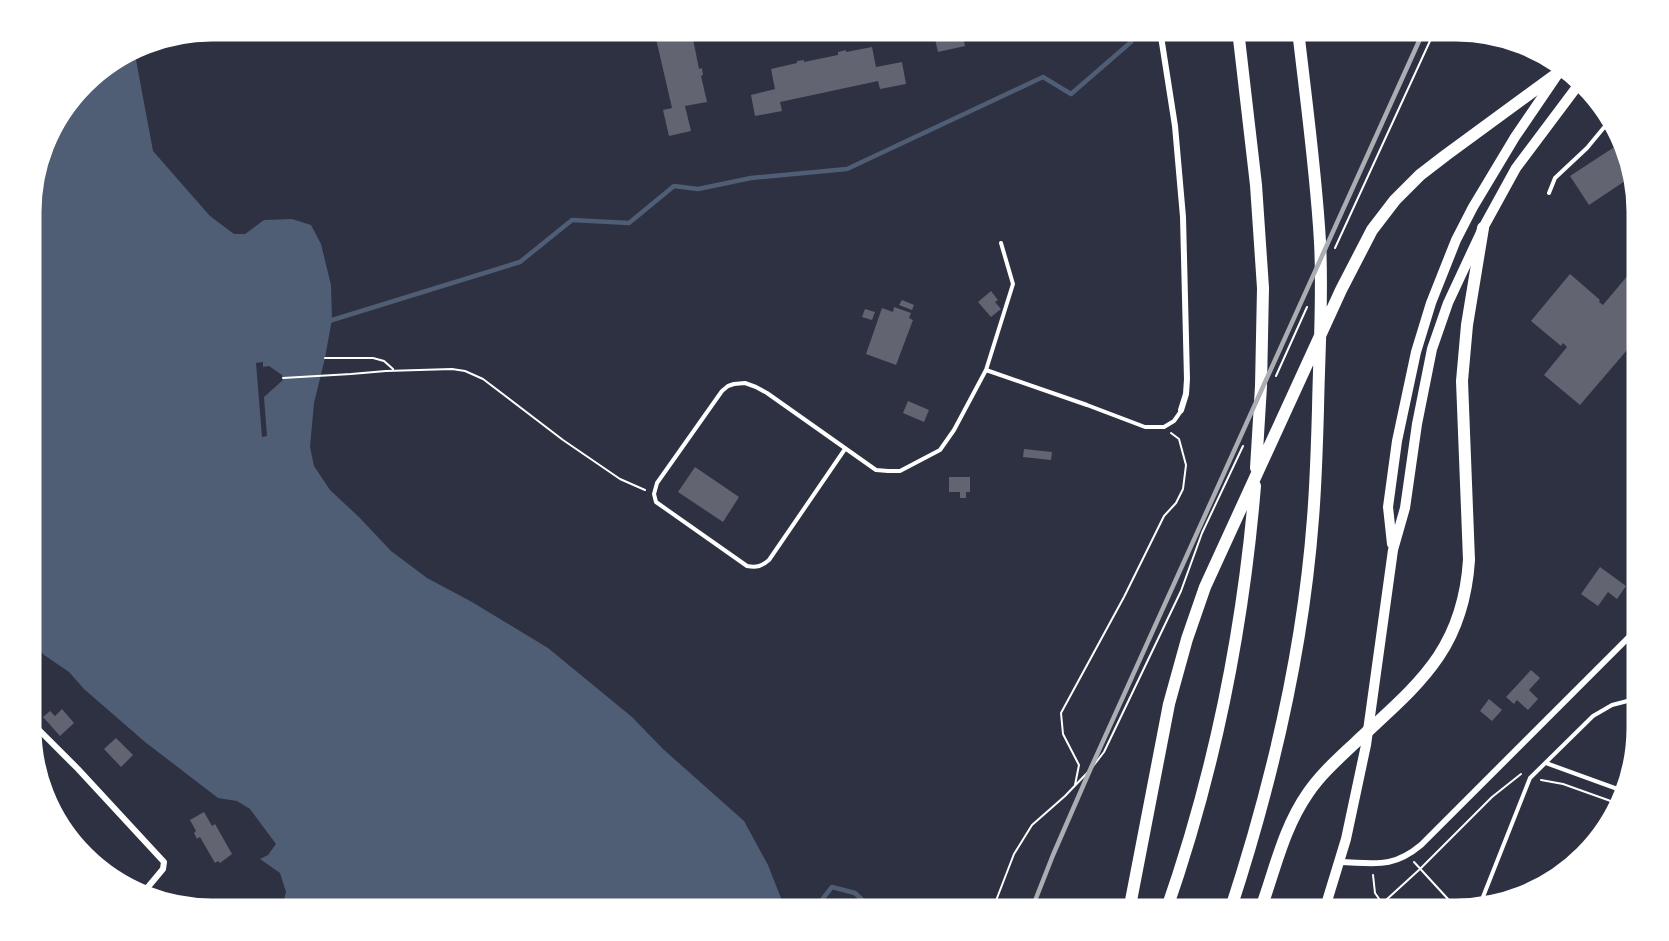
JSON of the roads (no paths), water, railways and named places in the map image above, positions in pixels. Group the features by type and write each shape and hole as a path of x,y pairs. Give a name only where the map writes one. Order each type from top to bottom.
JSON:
{"highway":[{"path":"1170,900 1191,835 1226,693 1241,607 1254,503 1261,387 1263,288 1247,101 1239,40"},
{"path":"1233,900 1270,776 1292,674 1308,571 1313,519 1321,278 1316,186 1299,40"},
{"path":"1131,900 1173,685 1186,639 1205,587 1341,290 1372,230 1395,200 1446,155 1556,73"},
{"path":"1264,900 1288,828 1301,804 1316,783 1336,762 1419,684 1437,661 1453,633 1463,604 1469,546 1462,381 1467,325 1483,228"}],"main road":[{"path":"1393,550 1388,507 1397,441 1416,352 1431,303 1456,240 1473,207 1515,137 1557,74"},
{"path":"1328,900 1352,817 1366,745 1393,550 1405,508 1417,424 1432,350 1448,303 1483,228 1516,168 1575,89"}],"street":[{"path":"1162,40 1175,126 1183,217 1187,379 1186,394 1181,410"},
{"path":"1340,862 1389,863 1408,855 1421,845 1628,638"},
{"path":"40,731 85,775 164,862 164,869 147,887"}],"lane":[{"path":"1549,193 1555,178 1587,148 1605,126"},
{"path":"845,449 770,560 763,566 747,566 656,502 654,494 657,483 722,391 734,384 745,383 767,393 876,470 900,471 940,450 954,430 986,370 1013,285 1001,243"},
{"path":"986,370 1145,427 1164,427 1174,421 1181,410"},
{"path":"1483,898 1530,778 1593,716 1612,705 1628,701"},
{"path":"1546,763 1617,789"}],"water":[{"path":"136,58 153,151 210,216 234,234 245,234 264,220 292,219 311,225 321,244 331,285 332,319 314,403 310,447 314,466 330,490 391,551 427,578 548,648 632,717 663,749 744,821 768,865 782,900 284,900 286,892 280,873 260,859 268,855 276,844 250,809 237,801 218,798 145,742 84,689 69,672 40,650 40,213 42,190 50,157 69,117 99,83"}],"waterway":[{"path":"329,321 520,262 572,220 629,223 674,186 698,189 751,178 847,169 1043,77 1071,94 1131,42"},
{"path":"822,900 832,887 855,893 862,900"}],"railway":[{"path":"1035,900 1090,770 1419,40"}]}
